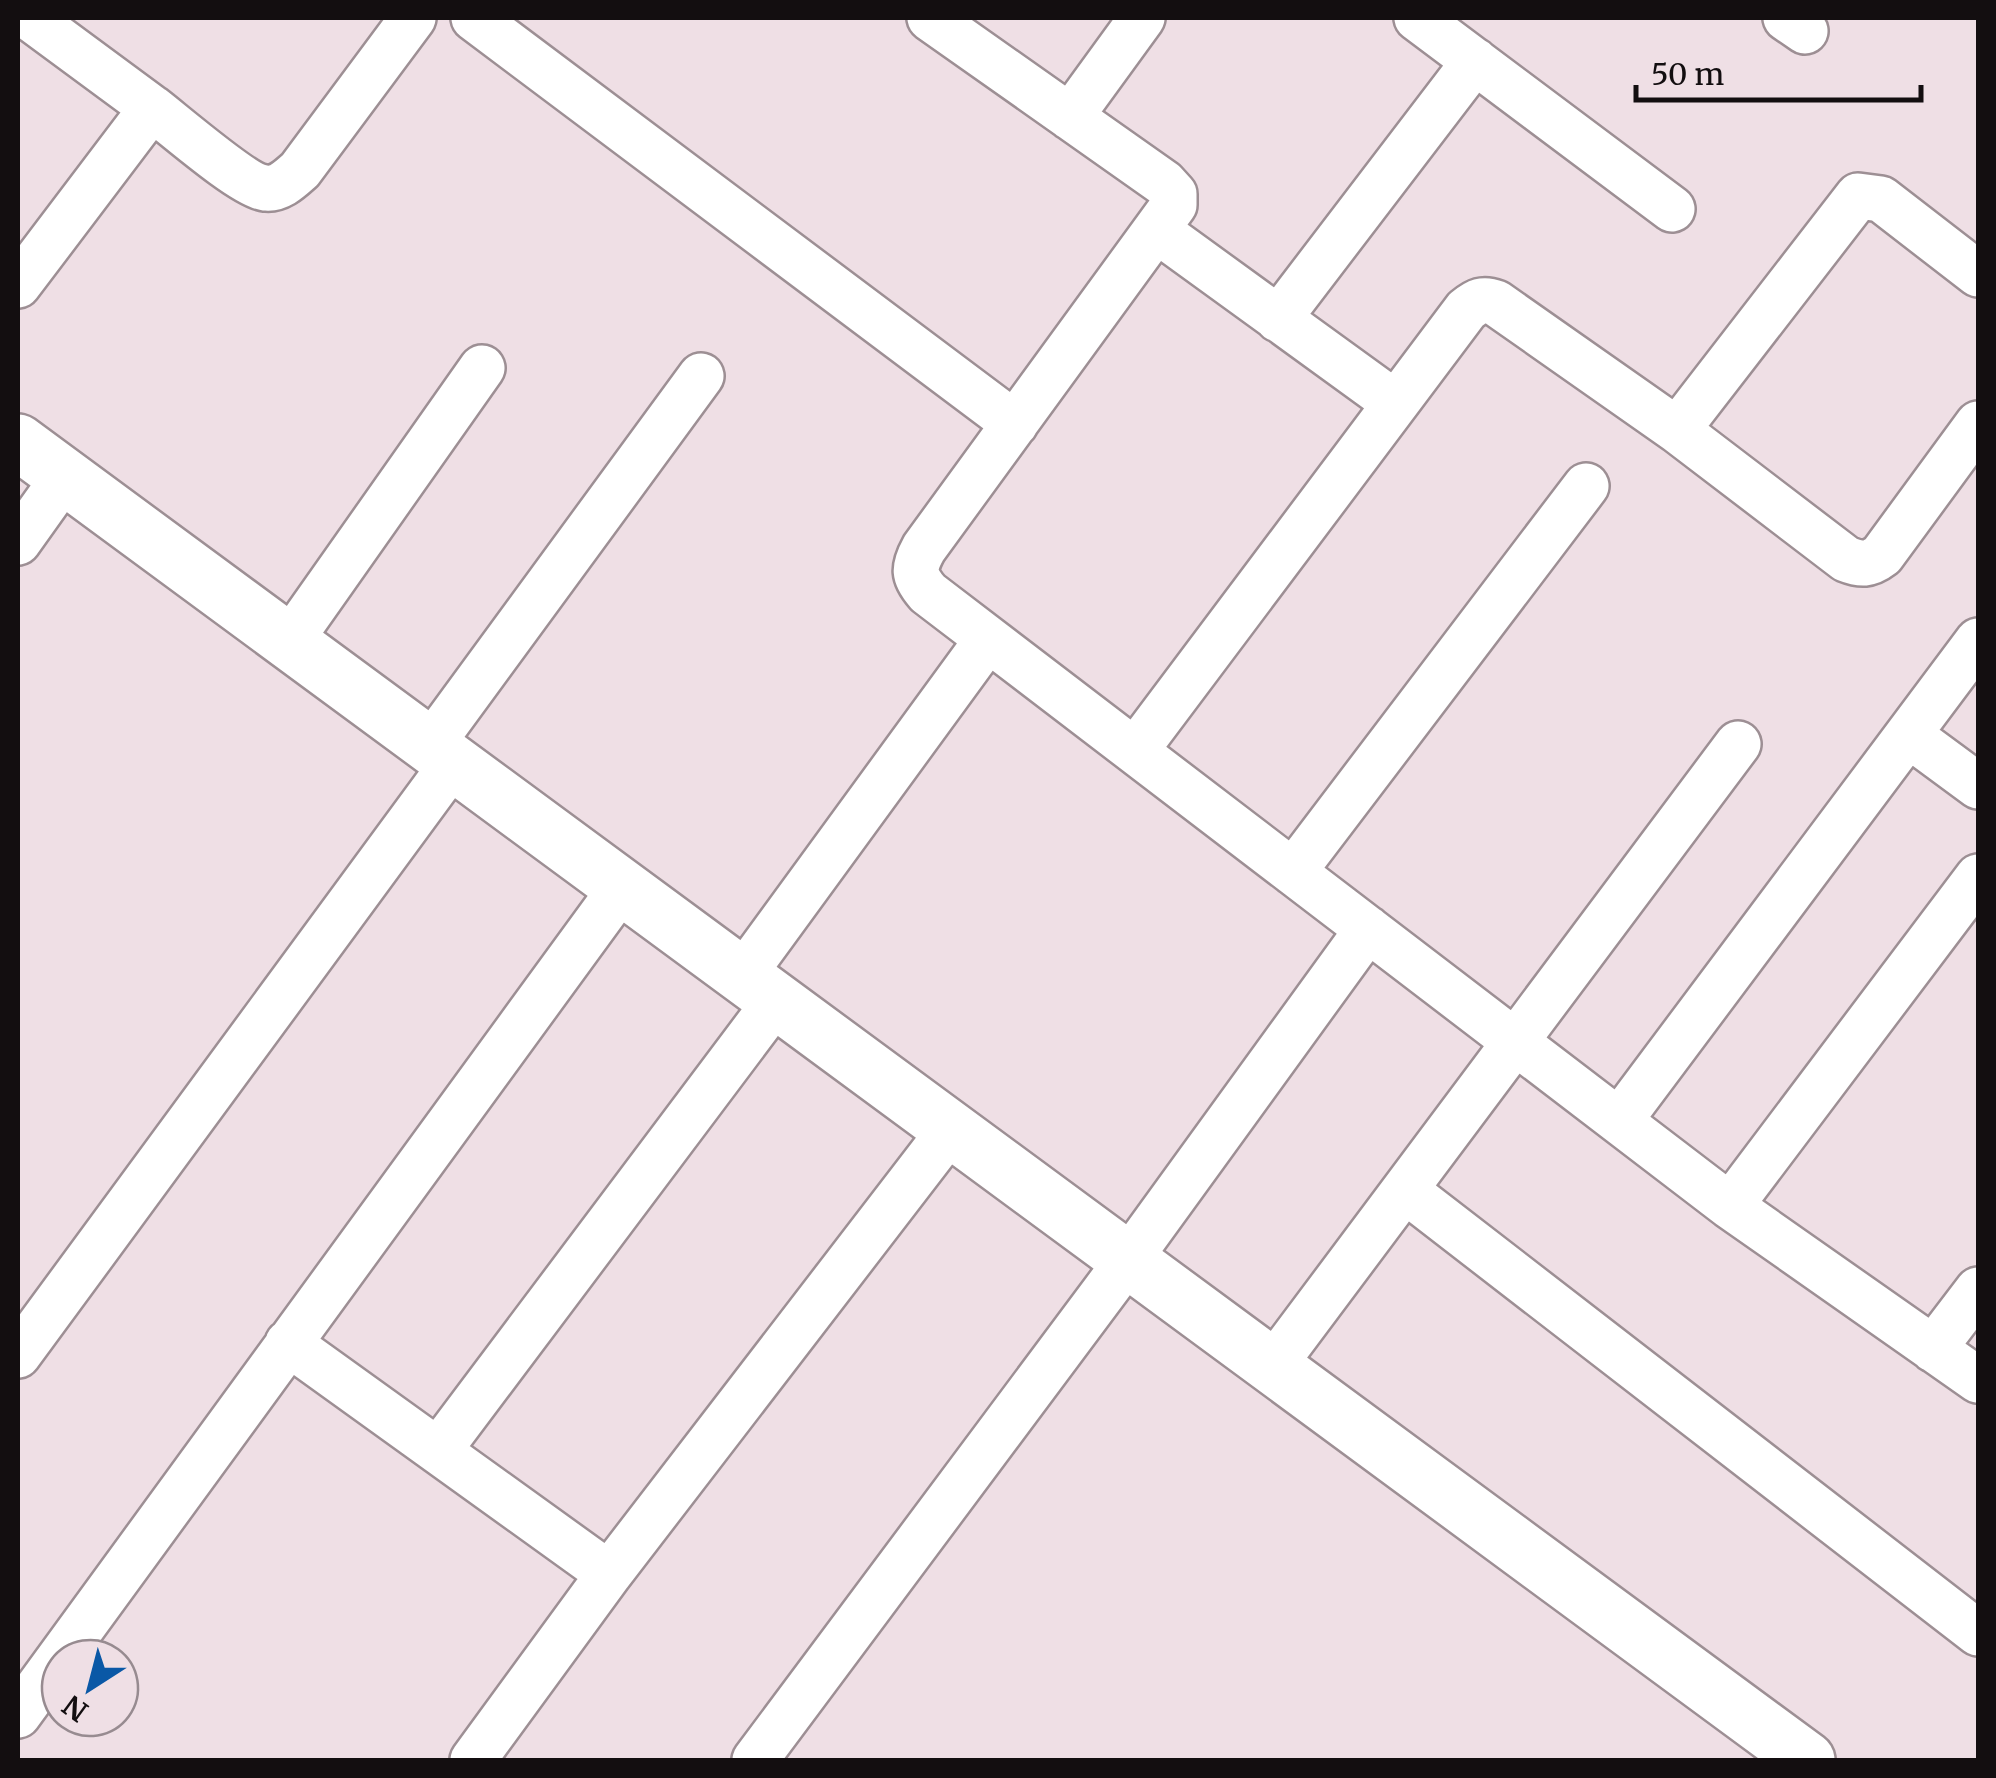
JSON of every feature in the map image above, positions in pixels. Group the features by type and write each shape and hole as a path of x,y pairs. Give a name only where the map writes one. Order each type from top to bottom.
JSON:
{"street":[{"path":"30,18 247,180 265,188 283,185 300,170 413,18"},
{"path":"474,18 1014,424"},
{"path":"930,18 1174,194 1174,206 924,548 914,567 916,580 928,594 1730,1206 1978,1380"},
{"path":"1070,117 1142,18"},
{"path":"1416,18 1672,209"},
{"path":"1278,318 1475,61"},
{"path":"18,284 152,108"},
{"path":"1677,430 1858,196 1881,200 1978,274"},
{"path":"1158,231 1395,403"},
{"path":"1135,751 1395,403 1466,310 1478,301 1487,299 1677,430 1846,559 1860,565 1871,564 1882,556 1978,424"},
{"path":"289,642 482,368"},
{"path":"18,1355 442,754 701,376"},
{"path":"18,442 1807,1760"},
{"path":"18,542 65,476"},
{"path":"1293,872 1586,486"},
{"path":"438,1451 759,988 988,639"},
{"path":"1619,1121 1978,641"},
{"path":"1909,734 1978,786"},
{"path":"1272,1367 1738,744"},
{"path":"1730,1206 1978,877"},
{"path":"18,1714 622,887"},
{"path":"755,1760 1128,1260 1368,929"},
{"path":"472,1760 609,1574 950,1129"},
{"path":"1405,1190 1978,1633"},
{"path":"1934,1349 1978,1290"},
{"path":"288,1343 609,1574"}]}
